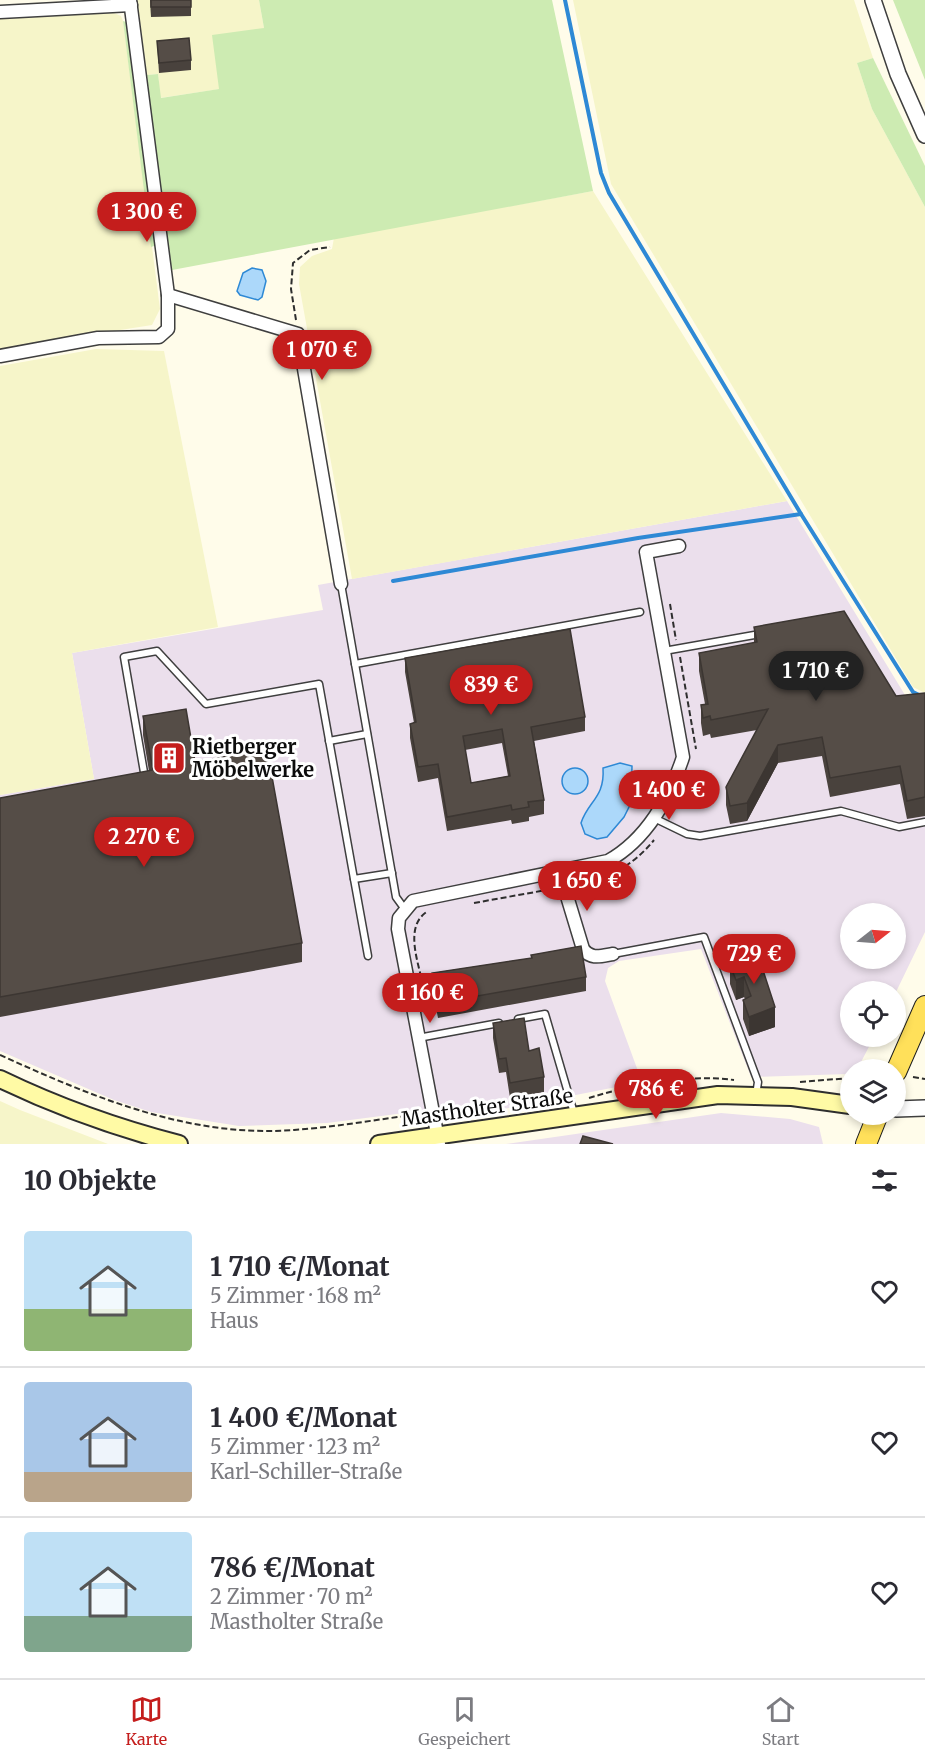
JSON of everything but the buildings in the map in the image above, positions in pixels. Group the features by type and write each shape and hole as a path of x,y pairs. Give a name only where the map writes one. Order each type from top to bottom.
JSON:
{"main road":[{"path":"902,1059 925,1006"},
{"path":"0,1079 48,1102 118,1128 179,1144"},
{"name":"Mastholter Straße","path":"380,1144 439,1140 679,1099 718,1095 840,1103"},
{"path":"866,1144 874,1125"}],"street":[{"path":"873,0 898,74 925,135"},
{"path":"0,12 130,2 168,295 168,329 159,337 98,338 0,356"},
{"path":"168,295 298,334 341,584"},
{"path":"439,1140 431,1113 417,1039 398,929 399,918 404,908 413,901 431,896 561,873 608,861 627,851 653,818 677,776 682,757 646,552 679,546"},
{"path":"561,873 583,949 590,956 613,954"},
{"path":"906,1109 925,1108"}],"lane":[{"path":"341,584 396,897 404,908"},
{"path":"355,664 640,612"},
{"path":"664,651 767,633"},
{"path":"146,782 124,657 158,651 206,704 319,684 368,956"},
{"path":"329,741 367,734"},
{"path":"653,818 687,834 707,836 840,812 899,827 925,822"},
{"path":"354,879 392,873"},
{"path":"613,954 705,937 758,1082 755,1096"},
{"path":"417,1039 545,1014 574,1116"}],"path":[{"path":"298,334 291,289 293,263 310,250 330,246"},
{"path":"0,1055 58,1083 115,1104 189,1124 240,1129 292,1130 431,1113"}],"shaded area":[{"path":"787,501 905,695 925,701 925,932 901,981 840,981 840,1047 869,1047 863,1059 840,1059 840,1074 751,1077 701,949 619,961 608,968 605,981 642,1082 499,1110 474,1104 327,1123 239,1126 151,1112 114,1100 0,1051 0,795 94,779 72,653 323,610 318,585"},
{"path":"721,1113 790,1119 819,1127 823,1144 506,1144"}],"green space":[{"path":"137,0 259,0 264,28 220,89 160,98 158,74 147,75"},
{"path":"259,0 552,0 593,191 172,270 167,251 147,75 158,74 161,98 219,89 212,35 264,28"},
{"path":"573,0 854,0 873,58 857,63 872,109 925,207 925,693 913,687 611,184"},
{"path":"893,0 925,0 925,80"},
{"path":"114,13 121,16 123,21 160,309 152,325 0,349 0,19"},
{"path":"123,21 129,23 157,245 151,247"},
{"path":"873,58 925,166 925,207 872,109 857,63"},
{"path":"593,191 787,501 352,579 299,284 300,267 312,256 332,249 334,238"},
{"path":"96,349 164,351 218,627 72,653 94,779 0,795 0,366"},
{"path":"0,1101 20,1110 108,1144 0,1144"}],"water":[{"path":"252,268 262,270 266,281 262,297 258,300 240,295 237,291 243,273"},
{"path":"620,763 632,766 631,803 624,817 607,837 597,839 585,834 581,823 599,793 603,768"},
{"path":"575,768 584,772 588,781 584,790 575,794 566,790 562,781 566,772"}],"waterway":[{"path":"565,0 601,173 609,193 801,514 913,692 925,698"},
{"path":"393,581 638,538 801,514"}],"place":[{"name":"Rietberger Möbelwerke","path":"169,758"}]}
